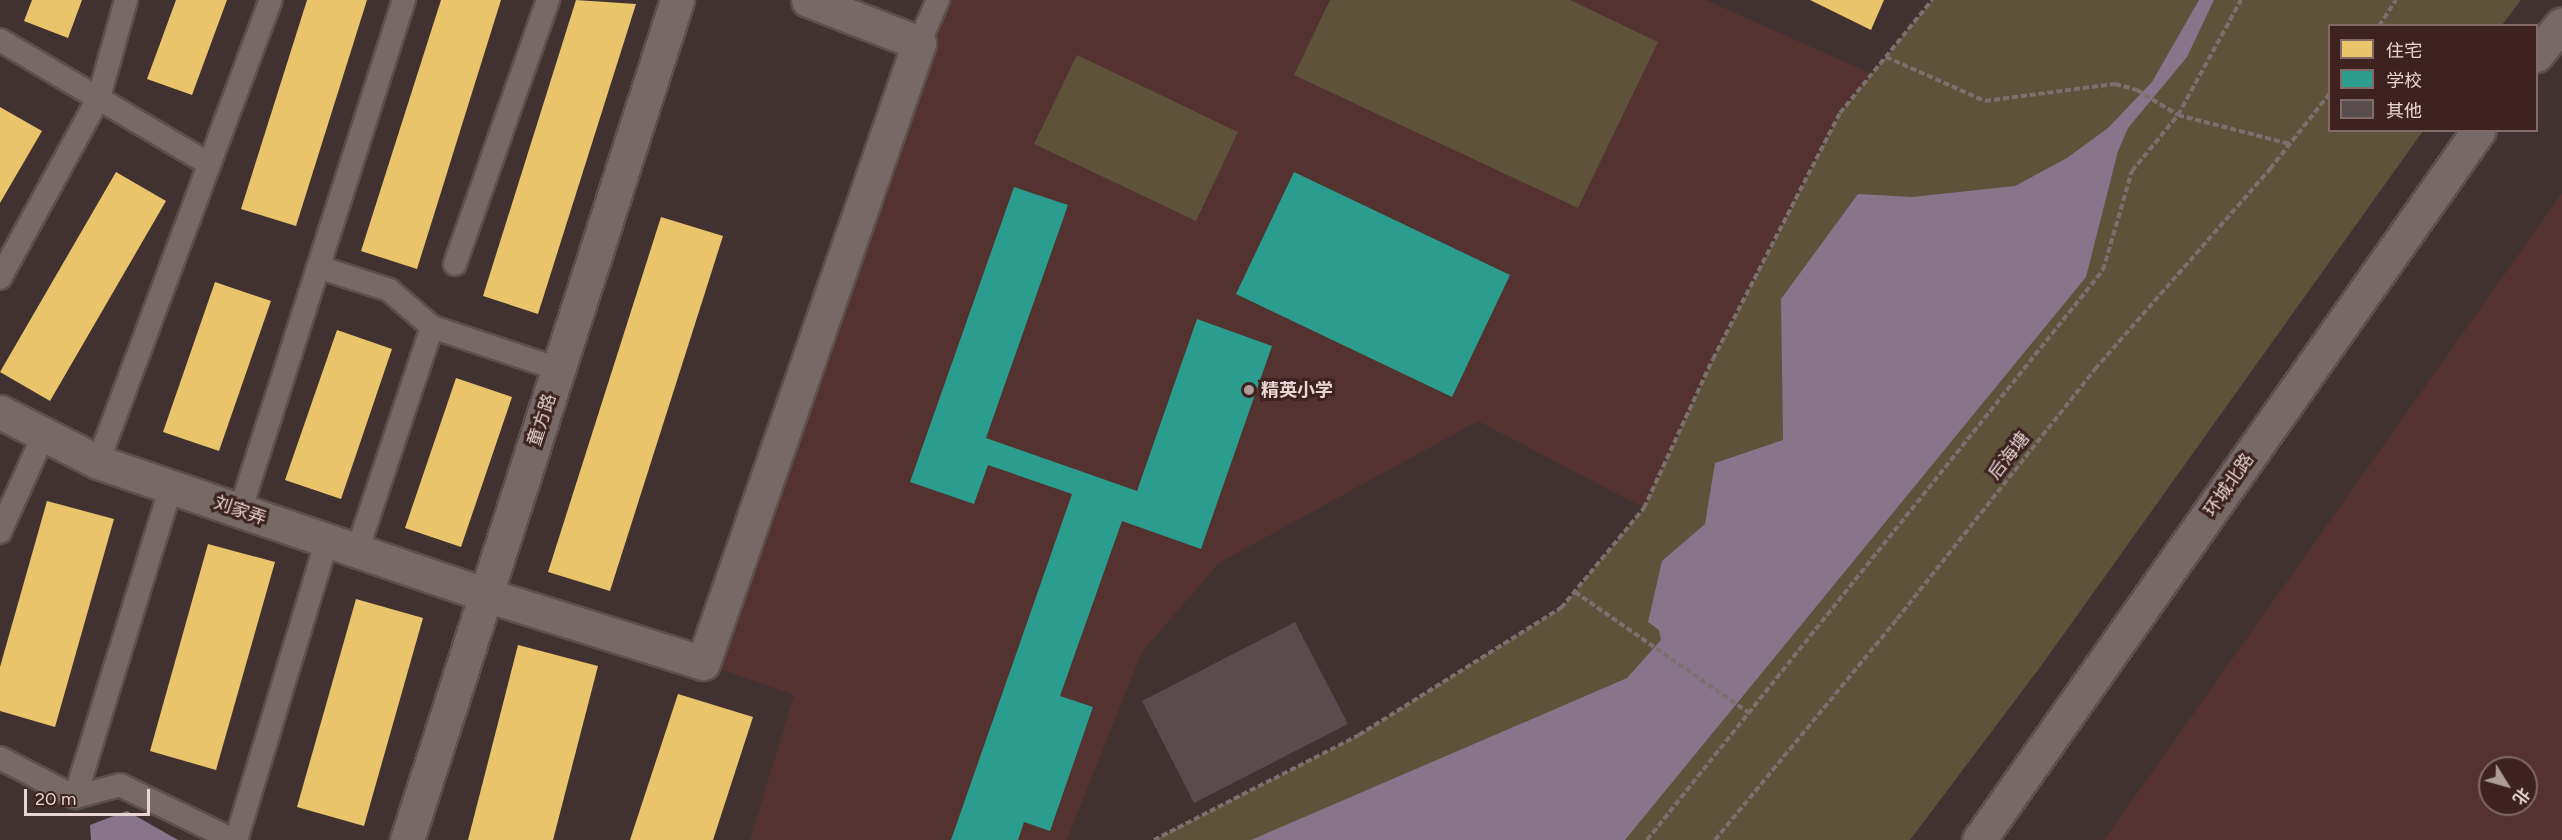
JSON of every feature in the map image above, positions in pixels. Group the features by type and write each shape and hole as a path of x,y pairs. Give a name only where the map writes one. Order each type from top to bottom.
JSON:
{"street":[{"name":"童方路","path":"407,840 677,0"},
{"path":"808,0 920,43"},
{"path":"2538,53 2562,24"},
{"name":"刘家弄","path":"0,412 98,462 486,595 703,663 920,43"},
{"name":"环城北路","path":"1979,840 2478,132"}],"lane":[{"path":"0,278 99,97 126,0"},
{"path":"98,462 271,0"},
{"path":"240,511 404,0"},
{"path":"455,264 548,0"},
{"path":"920,43 938,0"},
{"path":"0,40 209,164"},
{"path":"318,267 389,291 432,327 558,369"},
{"path":"0,758 75,797 120,785 234,840 342,546 432,327"},
{"path":"0,532 44,434"},
{"path":"75,797 171,487"}],"path":[{"path":"1154,840 1359,735 1561,608 1644,508 1713,359 1840,113 1932,0"},
{"path":"1647,840 2103,270 2132,171 2178,116 2241,0"},
{"path":"2380,24 2396,0"},
{"path":"1886,57 1985,101 2115,84 2137,90 2178,116 2290,144"},
{"name":"后海塘","path":"1715,840 1897,619 2096,369 2290,144 2328,96"},
{"path":"1575,592 1749,713"}],"shaded area":[{"name":"精英小学","path":"938,0 1706,0 1872,74 1840,113 1713,359 1644,508 1478,421 1219,563 1142,652 1067,840 750,840 794,695 703,663"},
{"path":"1330,0 1570,0 1658,42 1578,208 1294,75"},
{"path":"1932,0 2521,0 2503,24 2328,24 2328,132 2422,132 2041,666 1910,840 1154,840 1359,735 1561,608 1644,508 1713,359 1840,113"},
{"path":"2199,0 2214,0 2187,57 2128,128 2118,151 2086,277 1625,840 1251,840 1627,678 1661,640 1659,630 1648,622 1662,561 1705,524 1715,463 1783,440 1781,299 1858,194 1912,197 2015,186 2067,158 2108,128 2152,82"},
{"path":"1077,55 1238,132 1196,221 1034,144"},
{"path":"2562,193 2562,840 2104,840"},
{"path":"127,811 178,840 91,840 90,825"}],"building: 住宅":[{"path":"32,0 82,0 68,38 24,21"},
{"path":"176,0 227,0 192,95 147,79"},
{"path":"307,0 367,0 296,226 241,209"},
{"path":"441,0 501,0 417,269 361,251"},
{"path":"576,0 636,4 538,314 483,296"},
{"path":"1810,0 1884,0 1871,30"},
{"path":"0,107 42,131 0,203"},
{"path":"116,172 166,201 50,401 0,372"},
{"path":"661,217 723,236 610,591 548,572"},
{"path":"215,282 271,301 219,451 163,432"},
{"path":"337,330 392,349 341,499 285,480"},
{"path":"456,378 512,397 461,547 405,528"},
{"path":"47,501 114,519 55,727 0,711 0,667"},
{"path":"208,544 275,562 216,770 150,751"},
{"path":"356,599 423,618 364,826 297,807"},
{"path":"518,645 598,666 553,840 468,840"},
{"path":"678,694 753,717 713,840 630,840"}],"building: 学校":[{"path":"1294,172 1510,275 1452,397 1236,294"},
{"path":"1014,187 1068,205 986,438 1137,491 1197,319 1272,346 1201,549 1122,521 1060,696 1093,707 1050,831 1024,822 1018,840 951,840 1072,494 988,465 974,504 910,482"}],"building: 其他":[{"path":"1295,622 1348,724 1194,803 1142,701"}],"place":[{"name":"精英小学","path":"1249,390"}]}
